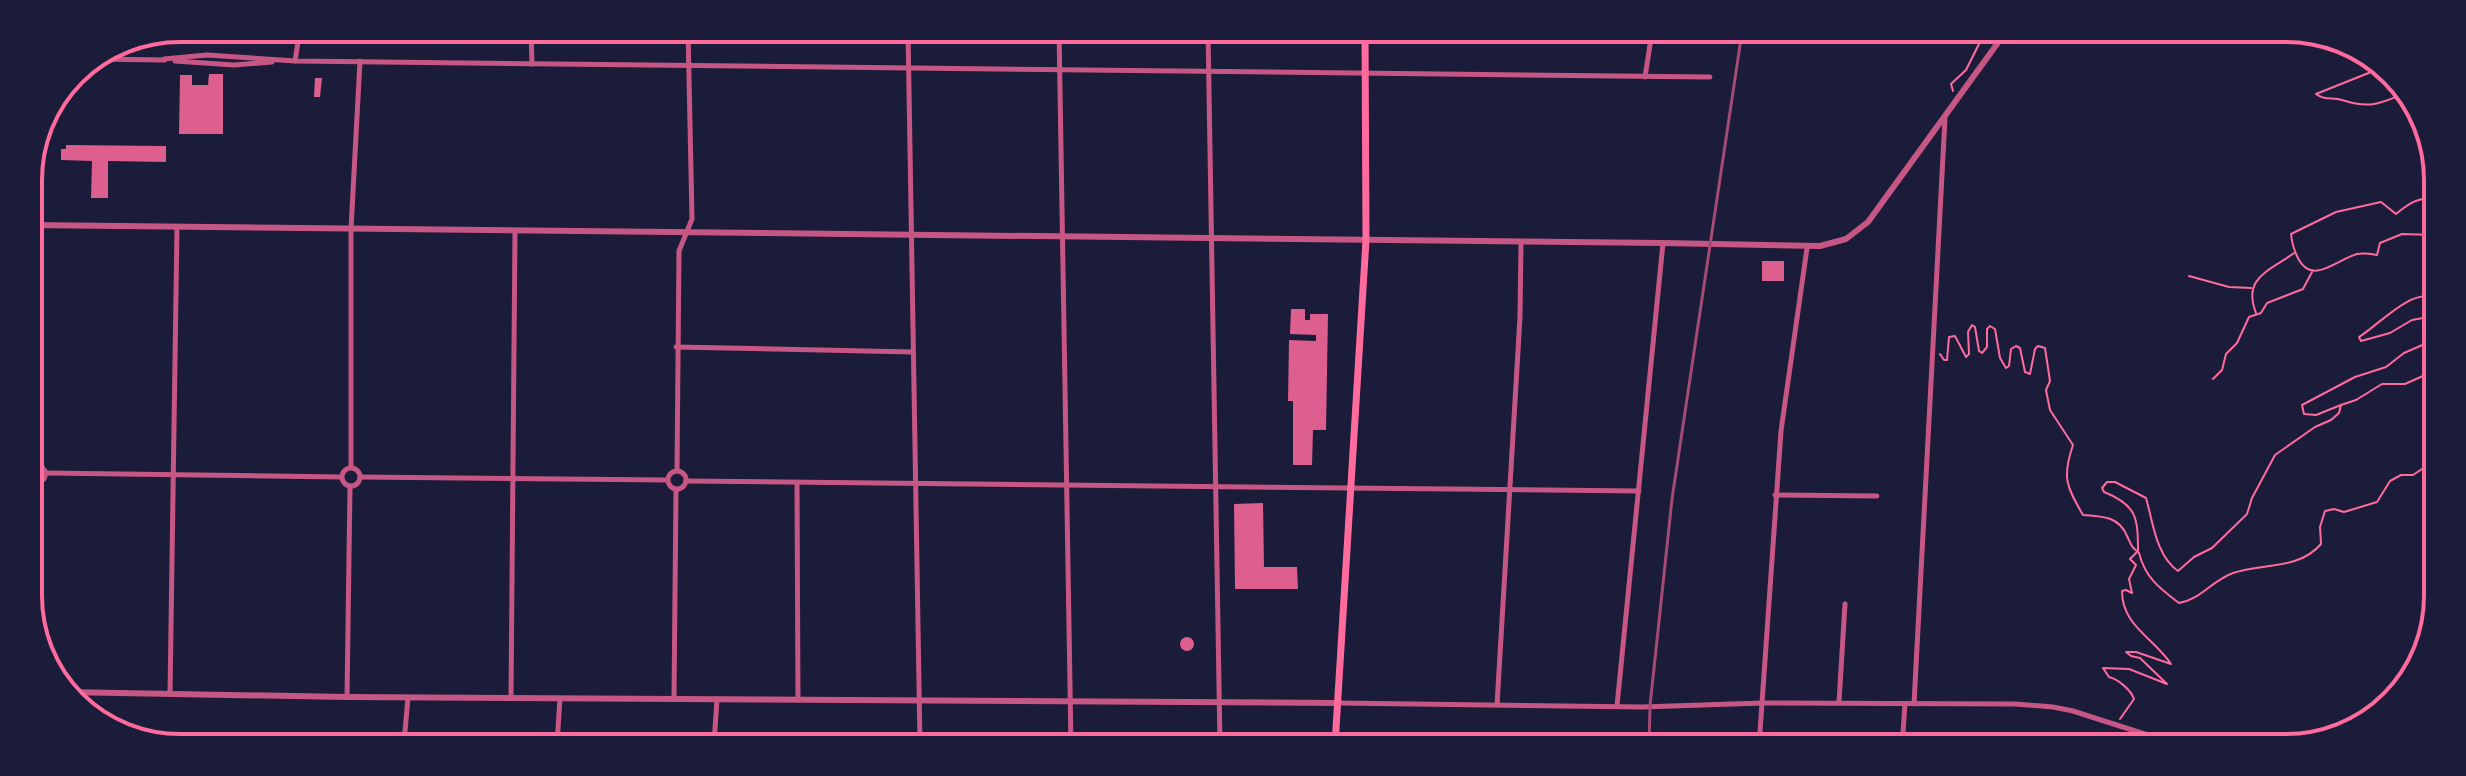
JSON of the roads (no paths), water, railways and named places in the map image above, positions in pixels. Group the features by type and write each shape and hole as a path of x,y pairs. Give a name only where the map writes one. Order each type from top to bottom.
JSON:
{"main road":[{"path":"1336,734 1366,240 1365,42"}],"street":[{"path":"295,61 298,42"},
{"path":"531,42 532,64"},
{"path":"677,471 679,251 692,219 688,42"},
{"path":"908,42 920,734"},
{"path":"1059,42 1071,734"},
{"path":"1208,42 1220,734"},
{"path":"1645,77 1650,42"},
{"path":"42,225 1663,243 1807,248 1846,239 1868,222 1999,42"},
{"path":"116,59 164,59 234,65 360,61 1710,77"},
{"path":"351,467 351,229 360,61"},
{"path":"1914,704 1945,113"},
{"path":"170,694 177,227"},
{"path":"511,698 515,231"},
{"path":"1497,705 1520,317 1521,243"},
{"path":"1617,706 1663,243"},
{"path":"1760,734 1781,431 1807,248"},
{"path":"676,347 913,352"},
{"path":"42,465 46,473"},
{"path":"351,467 359,471 360,477 357,484 350,486 341,477 345,469 351,467"},
{"path":"677,471 683,473 686,481 683,487 676,490 669,486 667,480 671,473 677,471"},
{"path":"46,473 341,477"},
{"path":"42,481 46,473"},
{"path":"360,477 667,480"},
{"path":"686,481 1639,491"},
{"path":"797,482 798,700"},
{"path":"347,697 350,486"},
{"path":"674,698 676,490"},
{"path":"1775,495 1877,496"},
{"path":"1839,702 1845,604"},
{"path":"81,692 1617,706 1839,702 2053,707 2141,734"},
{"path":"405,734 408,697"},
{"path":"558,734 560,698"},
{"path":"715,734 717,698"},
{"path":"1903,734 1905,704"}],"railway":[{"path":"1649,734 1672,499 1741,42"}]}
